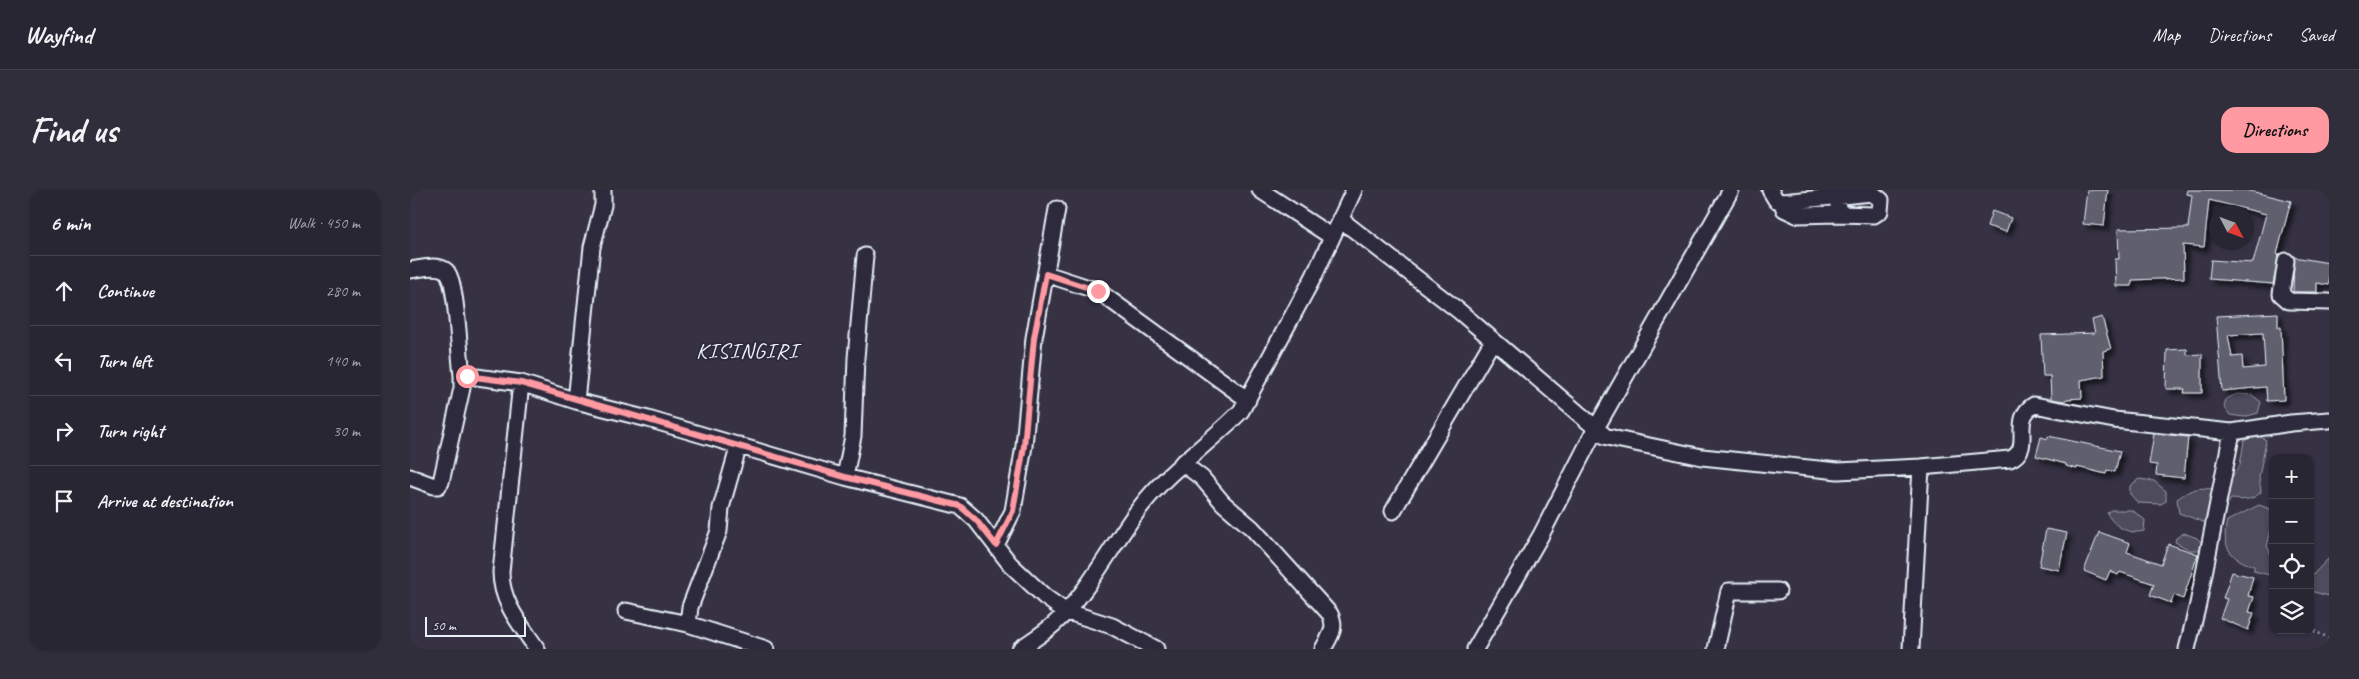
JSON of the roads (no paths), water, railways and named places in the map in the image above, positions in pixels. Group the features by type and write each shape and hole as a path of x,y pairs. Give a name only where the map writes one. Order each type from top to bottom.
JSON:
{"street":[{"path":"576,401 592,247 603,205 603,190"},
{"path":"1260,190 1332,237"},
{"path":"1020,649 1055,624 1143,504 1182,463 1225,428 1241,411 1314,276 1354,190"},
{"path":"1475,649 1541,535 1596,428 1716,221 1731,190"},
{"path":"1770,190 1776,200 1782,202 1872,194 1878,196 1882,204 1880,211 1874,215 1790,213 1784,209 1782,202"},
{"path":"1837,197 1838,214"},
{"path":"996,545 1013,511 1024,446 1034,338 1057,209"},
{"path":"1340,219 1459,311 1492,342 1605,436 1616,440 1718,459 1838,471 1921,468 2010,459 2018,456 2022,449 2022,420 2025,410 2034,404 2114,420 2232,432 2291,423 2329,420"},
{"path":"845,477 853,436 856,358 865,256"},
{"path":"2286,260 2281,294 2284,299 2329,302"},
{"path":"410,270 436,267 446,270 451,276 455,292 462,375 462,388 441,482 438,486 434,486 410,477"},
{"path":"1046,274 1098,291 1248,400"},
{"path":"1393,511 1492,342"},
{"path":"462,375 521,383 576,401 738,445 845,477 960,506 976,520 1010,564 1065,612 1112,626 1156,649"},
{"path":"521,383 501,572 501,589 513,613 537,649"},
{"path":"2187,649 2198,604 2232,432"},
{"path":"688,624 690,607 719,531 721,508 738,445"},
{"path":"1182,463 1202,478 1223,503 1252,528 1330,614 1334,621 1334,630 1324,649"},
{"path":"1911,649 1921,468"},
{"path":"1716,649 1726,597 1729,591 1778,591"},
{"path":"626,611 688,624 766,649"}],"district":[{"name":"KISINGIRI","path":"747,350"}]}
